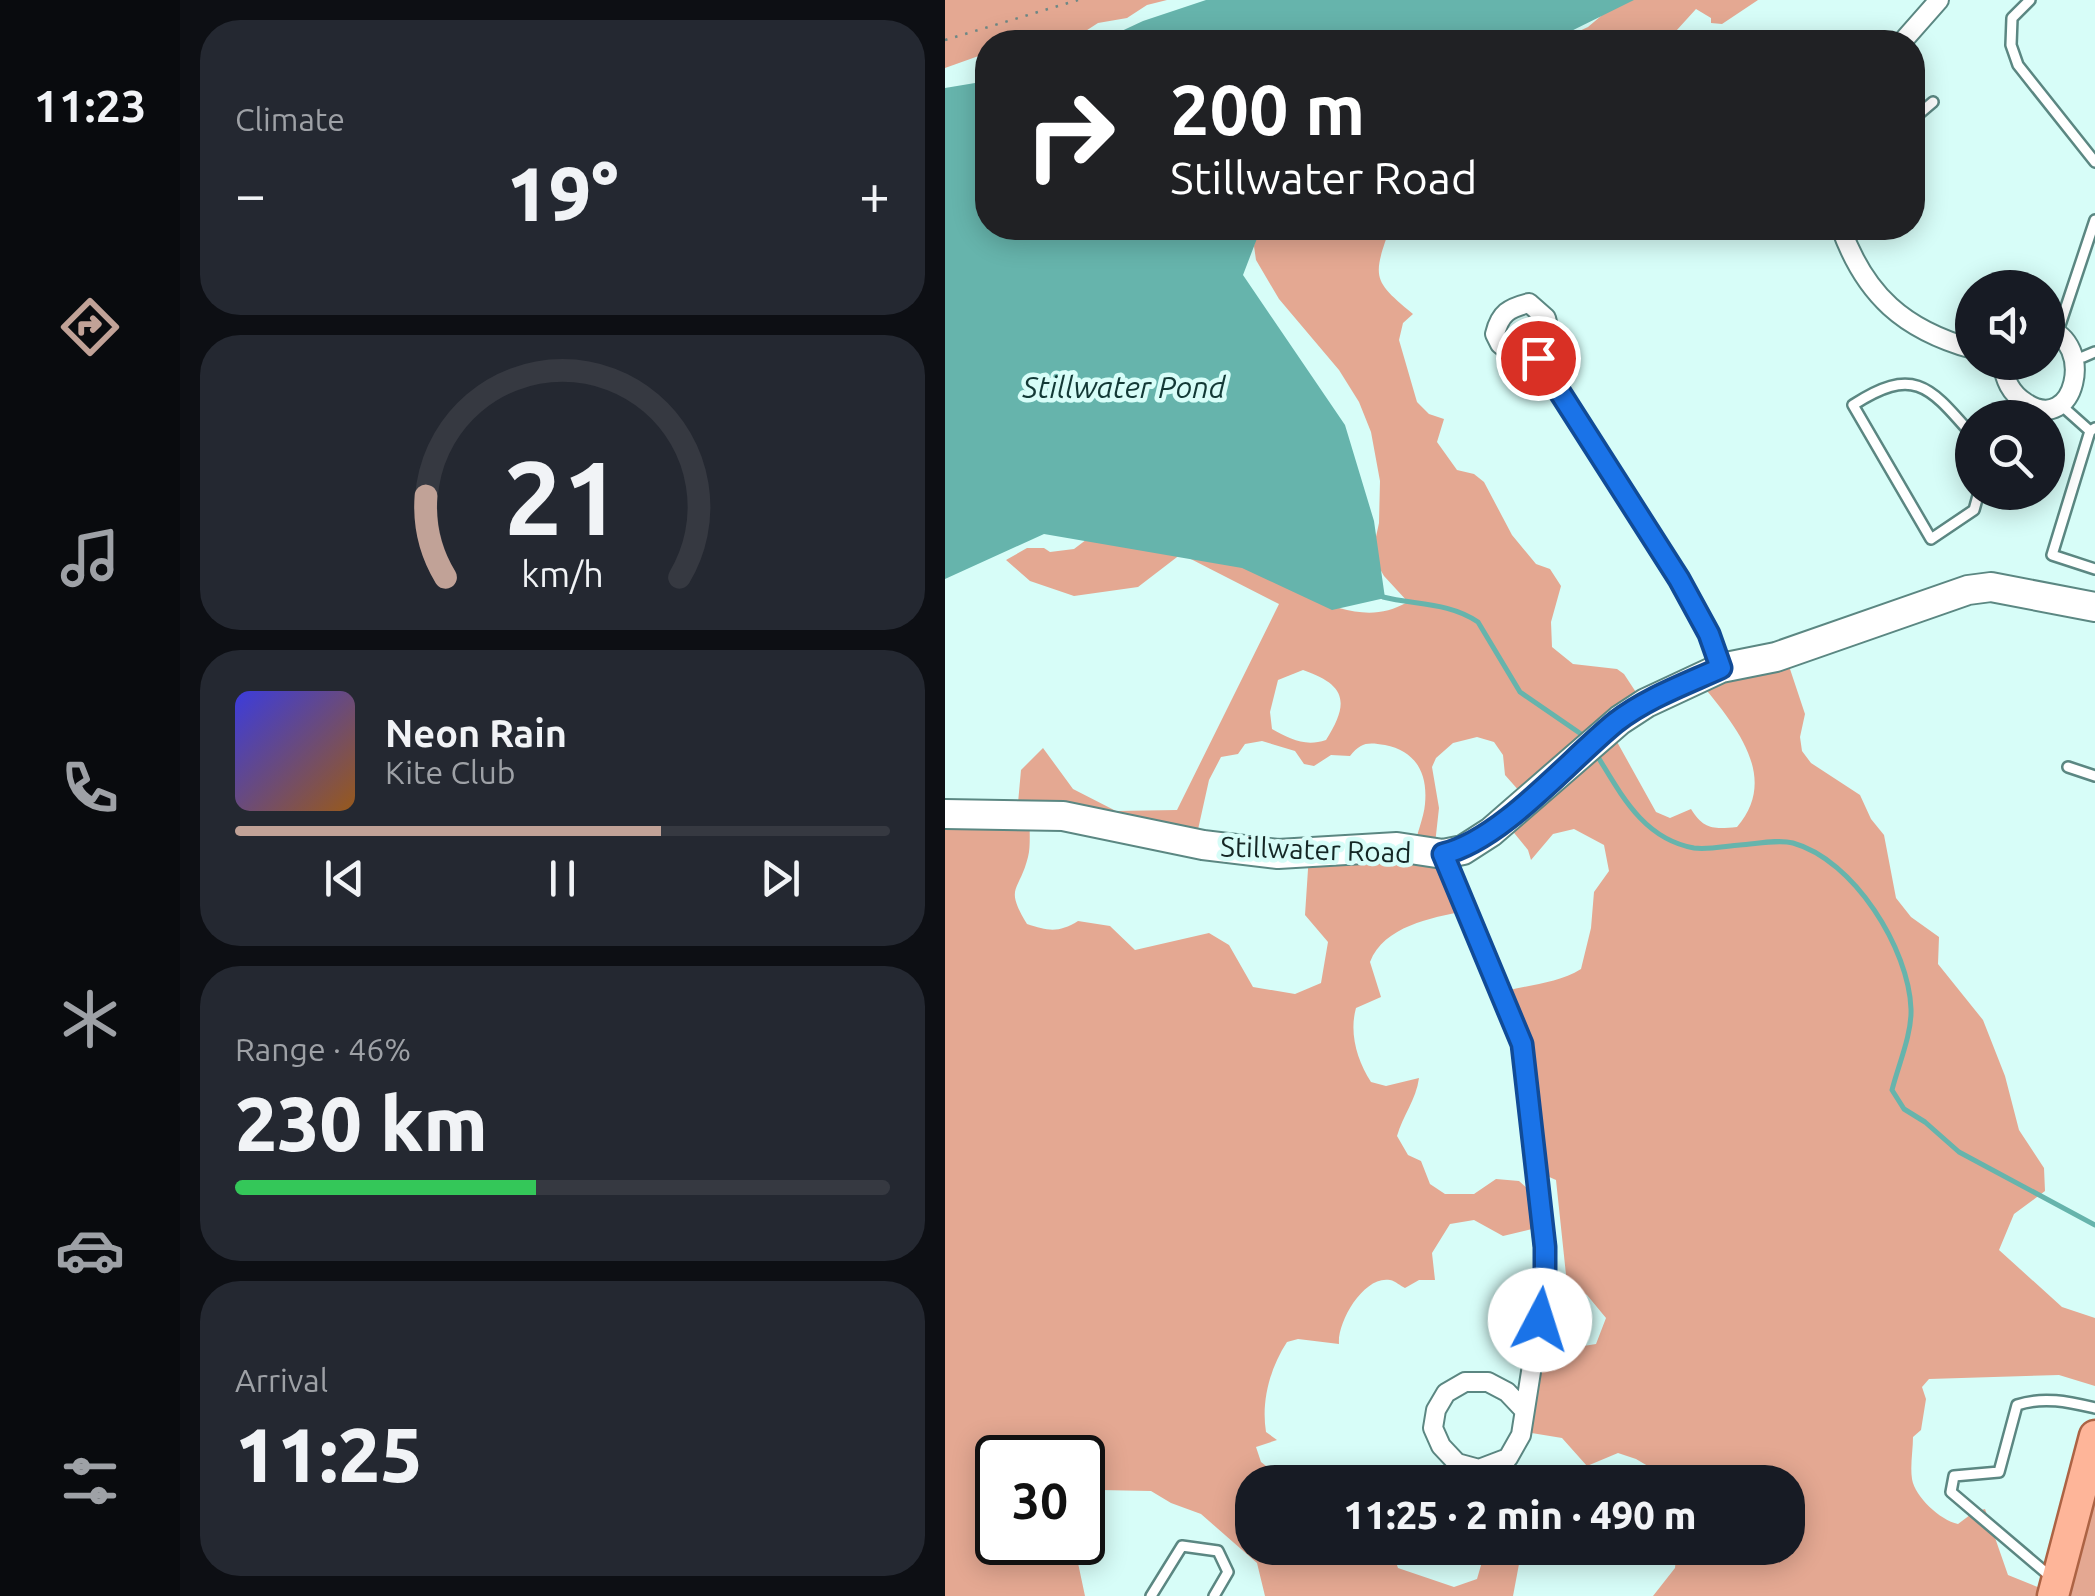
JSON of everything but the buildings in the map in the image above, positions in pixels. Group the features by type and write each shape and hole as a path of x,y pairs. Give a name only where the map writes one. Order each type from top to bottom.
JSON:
{"main road":[{"path":"2055,1589 2095,1436"}],"street":[{"path":"1913,30 1939,0"},
{"path":"1845,240 1864,278 1884,302 1923,332 1955,343"},
{"path":"2065,337 2089,355 2083,383 2065,404"},
{"path":"1538,358 1679,579 1709,634 1721,668"},
{"name":"Stillwater Road","path":"945,814 1063,816 1203,845 1259,852 1397,847 1443,854 1463,850 1491,832 1619,720 1721,668 1776,657 1968,590 1991,587 2095,607"},
{"path":"1443,854 1522,1044 1545,1247 1545,1283 1525,1410 1521,1435 1508,1458 1479,1469 1457,1463 1441,1446 1433,1428 1436,1410 1446,1393 1465,1382 1488,1382 1507,1392 1525,1410"}],"lane":[{"path":"2030,0 2012,18 2011,45 2018,65 2095,162"},
{"path":"1925,109 1933,102"},
{"path":"2065,299 2095,220"},
{"path":"1955,416 1933,392 1903,382 1875,391 1853,405 1931,538 1974,510"},
{"path":"2065,408 2092,430 2052,555 2095,568"},
{"path":"2068,768 2095,776"},
{"path":"2055,1589 1951,1492 1953,1476 1999,1472 2017,1406 2029,1401 2062,1400 2095,1408"},
{"path":"1151,1596 1181,1546 1217,1551 1227,1572 1213,1596"}],"path":[{"path":"978,30 1078,0"},
{"path":"945,40 975,31"}],"shaded area":[{"path":"945,0 1167,0 1087,30 975,30 975,57 945,68"},
{"path":"1620,0 1758,0 1722,24 1711,23 1711,18 1696,9 1677,30 1582,30"},
{"path":"1255,240 1386,240 1380,258 1380,277 1390,294 1413,314 1403,323 1399,340 1417,402 1429,414 1444,419 1437,442 1457,470 1474,474 1484,482 1512,535 1536,564 1550,569 1561,586 1551,622 1552,647 1573,664 1617,669 1645,706 1611,731 1656,812 1670,818 1691,809 1710,827 1737,827 1749,808 1754,789 1753,769 1738,732 1699,681 1786,657 1805,714 1800,737 1802,751 1811,763 1860,795 1884,835 1896,898 1911,917 1939,937 1938,964 1983,1020 2005,1076 2019,1130 2044,1168 2045,1191 2014,1214 1999,1250 2062,1307 2095,1318 2095,1386 2059,1375 1929,1379 1922,1387 1926,1399 1921,1430 1913,1437 1914,1486 1929,1507 1958,1524 1985,1509 2008,1575 2050,1592 2095,1427 2095,1596 1653,1596 1675,1565 1805,1565 1805,1465 1646,1465 1618,1453 1586,1465 1562,1438 1519,1431 1539,1340 1571,1348 1596,1344 1606,1318 1587,1295 1567,1284 1556,1180 1538,1172 1506,991 1581,969 1591,928 1594,892 1609,871 1604,845 1574,829 1553,834 1531,860 1528,850 1506,823 1528,801 1505,775 1503,755 1494,742 1477,737 1453,743 1432,767 1439,808 1434,853 1465,911 1410,926 1377,950 1370,962 1381,997 1356,1008 1354,1037 1371,1082 1386,1086 1419,1078 1397,1136 1408,1155 1421,1161 1430,1184 1445,1194 1474,1194 1496,1179 1519,1181 1541,1201 1544,1226 1503,1236 1474,1220 1450,1224 1432,1253 1435,1280 1419,1280 1405,1288 1390,1280 1371,1285 1347,1313 1339,1344 1298,1339 1287,1342 1266,1397 1266,1432 1277,1440 1256,1447 1265,1465 1235,1465 1235,1544 1201,1514 1151,1491 1105,1490 1105,1435 975,1435 975,1565 1078,1565 1085,1596 945,1596 945,816 1017,814 1021,770 1043,748 1073,789 1116,811 1177,810 1279,604 1181,554 1138,587 1074,596 1030,581 1006,560 1027,548 1050,552 1074,549 1103,527 1202,533 1339,608 1374,612 1408,602 1384,576 1372,555 1379,523 1380,481 1371,432 1359,402 1339,370 1279,299 1256,260","holes":["1303,670 1328,682 1340,696 1341,705 1326,740 1304,742 1272,729 1270,712 1278,680","1262,741 1295,751 1304,764 1314,766 1331,755 1350,756 1365,744 1385,745 1412,758 1422,773 1425,793 1414,851 1309,854 1305,915 1328,942 1321,983 1295,994 1253,987 1229,945 1209,933 1135,950 1110,926 1078,921 1053,930 1027,924 1020,912 1015,890 1029,852 1030,817 1195,843 1209,780 1221,757 1238,754 1245,744"]},
{"path":"1257,1565 1397,1565 1454,1587 1477,1579 1481,1565 1519,1565 1513,1596 1265,1596"}],"water":[{"path":"1206,0 1634,0 1573,30 1124,30"},
{"name":"Stillwater Pond","path":"975,83 975,240 1256,240 1243,275 1345,425 1374,521 1385,598 1332,610 1242,568 1044,534 945,579 945,88"}],"waterway":[{"path":"1383,597 1443,607 1478,622 1520,692 1584,736"},
{"path":"1598,757 1636,814 1677,843 1705,849 1787,842 1816,853 1837,868 1874,910 1889,935 1908,985 1909,1029 1892,1090 1904,1109 1959,1152 2095,1225"}],"route":[{"path":"1538,358 1679,579 1709,634 1721,668 1619,720 1491,832 1463,850 1443,854 1522,1044 1545,1247 1540,1320"}]}
